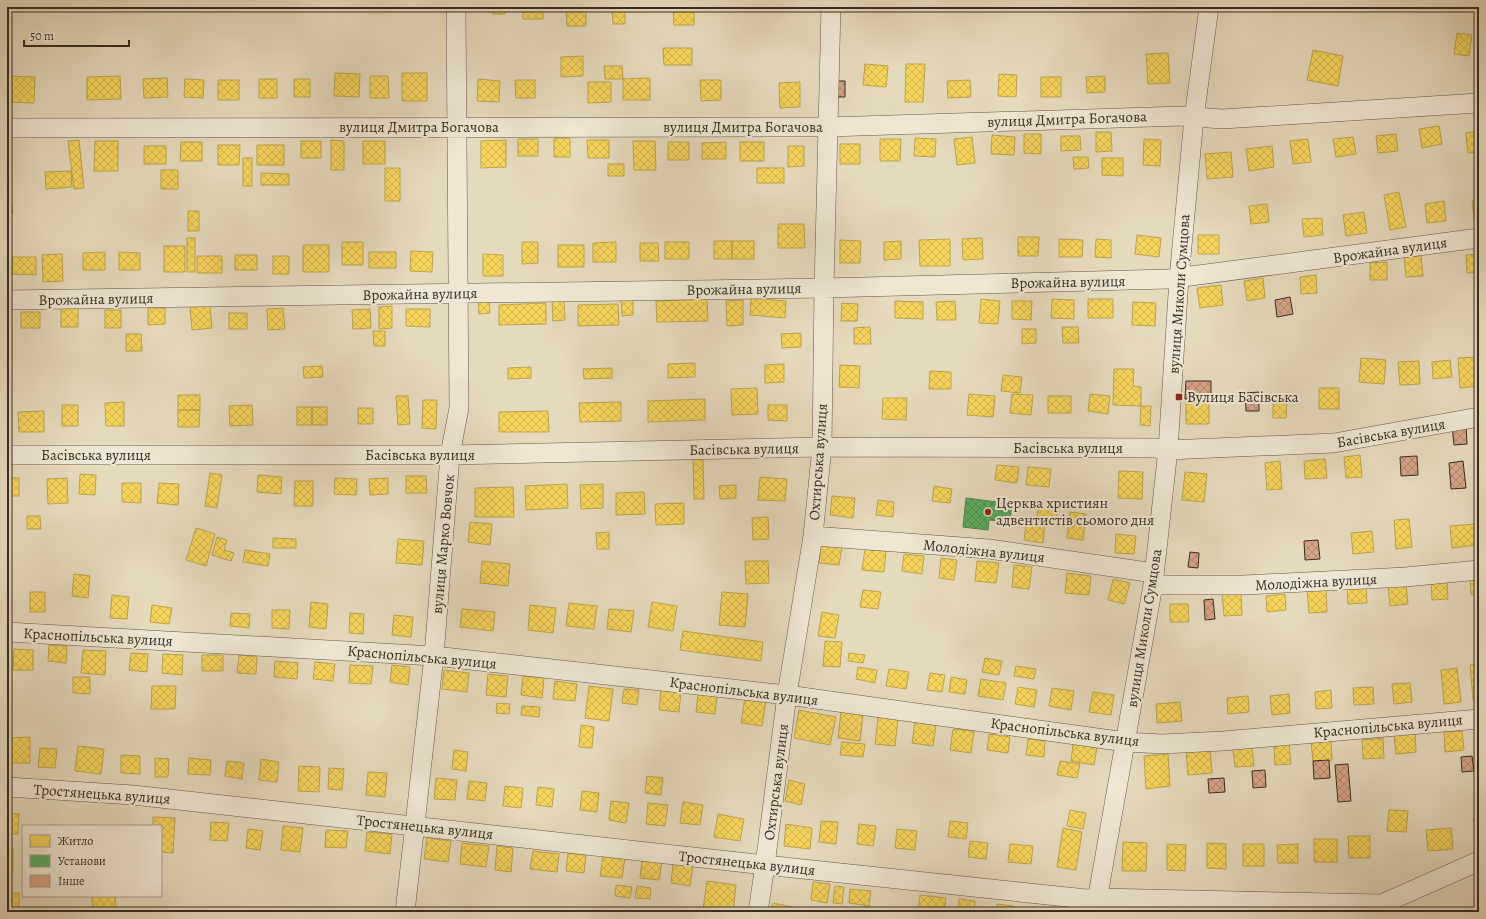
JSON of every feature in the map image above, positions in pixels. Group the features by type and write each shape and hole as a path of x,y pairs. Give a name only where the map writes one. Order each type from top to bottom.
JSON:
{"street":[{"name":"вулиця Марко Вовчок","path":"405,912 434,656 450,455 459,408 456,7"},
{"name":"Охтирська вулиця","path":"758,912 787,695 813,536 822,447 824,288 831,7"},
{"name":"вулиця Миколи Сумцова","path":"1096,905 1126,742 1153,579 1168,450 1179,278 1194,118 1209,7"},
{"name":"вулиця Дмитра Богачова","path":"7,128 828,127 1182,116 1222,120 1479,103"},
{"name":"Врожайна вулиця","path":"7,300 824,288 1168,279 1479,238"},
{"name":"Басівська вулиця","path":"7,456 450,455 822,447 1156,448 1168,450 1334,443 1479,417"},
{"name":"Молодіжна вулиця","path":"813,536 989,549 1153,579 1244,585 1406,577 1479,570"},
{"name":"Краснопільська вулиця","path":"7,632 434,656 787,695 1126,742 1162,744 1215,741 1479,719"},
{"name":"Тростянецька вулиця","path":"7,787 133,795 415,825 765,865 1086,899 1096,905 1382,904 1479,860"}],"building: Житло":[{"path":"492,7 505,7 505,14 493,14"},
{"path":"566,7 586,7 586,26 567,26"},
{"path":"612,7 625,7 625,24 613,24"},
{"path":"673,7 694,7 694,25 674,25"},
{"path":"523,9 543,9 543,19 523,19"},
{"path":"1457,33 1472,35 1469,56 1454,54"},
{"path":"663,48 692,48 692,65 664,65"},
{"path":"1313,50 1343,56 1338,86 1307,80"},
{"path":"1168,53 1170,83 1148,84 1146,54"},
{"path":"583,56 583,76 561,77 561,57"},
{"path":"865,64 888,66 886,87 863,85"},
{"path":"906,64 925,64 923,102 905,102"},
{"path":"604,66 622,66 623,79 605,79"},
{"path":"335,73 360,74 359,97 334,96"},
{"path":"402,73 427,73 427,101 402,101"},
{"path":"999,74 1017,75 1016,97 998,96"},
{"path":"7,76 35,77 34,103 7,102"},
{"path":"120,76 121,99 87,100 87,77"},
{"path":"370,76 388,76 389,98 370,98"},
{"path":"1105,76 1105,92 1087,93 1086,77"},
{"path":"1041,77 1061,77 1061,97 1041,97"},
{"path":"167,78 168,97 144,98 143,79"},
{"path":"650,78 650,100 623,100 623,79"},
{"path":"185,79 204,80 203,98 184,97"},
{"path":"259,79 277,79 277,98 259,98"},
{"path":"294,79 310,79 310,97 294,97"},
{"path":"478,79 500,81 499,102 477,101"},
{"path":"218,80 239,80 239,100 218,100"},
{"path":"515,80 535,80 535,98 516,98"},
{"path":"700,80 721,80 721,100 701,101"},
{"path":"970,80 971,97 948,98 947,81"},
{"path":"588,82 611,82 611,102 588,103"},
{"path":"800,82 800,107 780,108 779,83"},
{"path":"1439,126 1442,144 1422,148 1419,129"},
{"path":"1479,131 1479,152 1468,153 1466,133"},
{"path":"1096,132 1111,132 1112,151 1096,152"},
{"path":"1024,134 1041,134 1041,154 1024,153"},
{"path":"1396,134 1398,151 1378,153 1376,136"},
{"path":"992,135 1015,137 1014,155 991,154"},
{"path":"1061,136 1080,136 1081,150 1061,151"},
{"path":"972,137 975,163 957,165 954,139"},
{"path":"1353,137 1356,154 1336,157 1333,139"},
{"path":"554,138 570,138 570,157 554,157"},
{"path":"915,138 936,139 935,157 914,156"},
{"path":"518,139 538,139 538,156 518,156"},
{"path":"880,139 901,139 900,161 880,161"},
{"path":"1144,139 1161,140 1160,166 1143,165"},
{"path":"1308,139 1311,162 1293,164 1290,141"},
{"path":"79,140 84,188 74,189 68,141"},
{"path":"331,140 344,141 344,170 331,170"},
{"path":"506,140 506,167 481,168 481,141"},
{"path":"587,140 609,140 609,158 588,158"},
{"path":"95,141 118,141 118,171 94,171"},
{"path":"301,141 321,141 321,158 301,158"},
{"path":"363,141 385,141 385,164 363,164"},
{"path":"633,141 655,141 656,170 634,170"},
{"path":"181,142 202,142 202,161 180,161"},
{"path":"668,142 689,142 689,160 668,160"},
{"path":"726,142 726,159 702,159 702,143"},
{"path":"740,142 764,142 764,161 740,161"},
{"path":"840,144 860,144 860,164 840,164"},
{"path":"218,145 240,145 239,165 218,165"},
{"path":"257,145 284,145 284,165 257,165"},
{"path":"144,146 166,146 166,164 144,164"},
{"path":"788,146 804,146 804,166 788,167"},
{"path":"1272,146 1274,167 1249,171 1246,149"},
{"path":"1231,152 1233,177 1207,179 1205,154"},
{"path":"1073,157 1088,157 1089,168 1074,169"},
{"path":"243,158 252,158 252,186 243,186"},
{"path":"1102,158 1123,158 1123,176 1102,175"},
{"path":"608,164 624,164 624,176 608,176"},
{"path":"385,168 400,168 400,201 385,201"},
{"path":"757,168 784,168 784,183 757,183"},
{"path":"161,170 178,170 178,189 161,189"},
{"path":"71,171 72,187 46,189 45,172"},
{"path":"261,173 289,174 289,185 261,185"},
{"path":"1399,192 1406,227 1390,230 1384,195"},
{"path":"11,199 13,213 7,214 7,200"},
{"path":"1479,200 1479,218 1474,219 1472,201"},
{"path":"1444,201 1446,221 1427,223 1425,204"},
{"path":"1267,204 1269,222 1251,224 1249,206"},
{"path":"188,211 199,211 199,231 188,231"},
{"path":"1364,212 1367,233 1346,236 1343,215"},
{"path":"1322,218 1323,235 1304,237 1302,219"},
{"path":"778,224 804,224 805,248 778,248"},
{"path":"1137,235 1161,238 1159,257 1135,254"},
{"path":"1198,235 1219,235 1219,254 1198,254"},
{"path":"1018,237 1039,237 1038,256 1018,256"},
{"path":"187,238 195,238 195,272 187,272"},
{"path":"982,238 983,259 963,260 962,239"},
{"path":"950,239 950,266 920,266 919,240"},
{"path":"1059,239 1083,240 1082,257 1059,257"},
{"path":"1096,239 1111,240 1111,258 1095,257"},
{"path":"840,240 861,241 860,263 840,263"},
{"path":"714,241 732,241 732,259 714,259"},
{"path":"732,241 754,241 754,259 732,259"},
{"path":"901,241 901,259 884,260 884,242"},
{"path":"342,242 363,242 363,265 342,265"},
{"path":"522,242 538,242 538,263 522,264"},
{"path":"616,242 616,262 593,262 593,243"},
{"path":"665,242 689,242 689,259 665,259"},
{"path":"640,243 658,243 659,261 640,261"},
{"path":"303,245 329,245 329,272 303,272"},
{"path":"558,245 584,245 584,267 558,267"},
{"path":"164,246 185,246 185,272 164,272"},
{"path":"411,251 433,252 432,272 410,271"},
{"path":"105,252 105,270 83,270 83,253"},
{"path":"119,252 140,253 140,270 119,270"},
{"path":"369,252 396,252 396,268 369,268"},
{"path":"62,254 63,281 43,282 42,255"},
{"path":"483,254 503,255 503,276 483,276"},
{"path":"1479,254 1479,272 1467,273 1466,255"},
{"path":"235,255 257,255 257,270 235,270"},
{"path":"197,256 222,256 222,273 197,273"},
{"path":"273,256 289,256 289,274 273,274"},
{"path":"1421,256 1423,276 1406,277 1404,257"},
{"path":"13,257 36,257 36,275 12,274"},
{"path":"1387,262 1387,280 1370,280 1370,263"},
{"path":"1316,275 1317,293 1301,294 1300,277"},
{"path":"1263,278 1265,298 1247,301 1244,281"},
{"path":"1221,285 1223,305 1200,308 1197,288"},
{"path":"621,298 633,298 633,315 622,316"},
{"path":"751,298 786,301 785,318 750,315"},
{"path":"478,299 489,299 490,313 479,314"},
{"path":"707,299 708,321 657,322 656,301"},
{"path":"981,299 1000,301 998,324 979,323"},
{"path":"1052,299 1074,300 1074,319 1051,318"},
{"path":"1088,299 1113,299 1113,318 1088,318"},
{"path":"552,300 564,300 565,320 553,321"},
{"path":"743,300 743,325 727,326 726,301"},
{"path":"895,301 923,302 923,319 895,318"},
{"path":"955,301 956,320 937,320 936,302"},
{"path":"1012,301 1032,301 1031,320 1012,319"},
{"path":"1133,302 1156,303 1155,326 1132,325"},
{"path":"546,303 546,324 499,325 499,305"},
{"path":"842,303 858,304 857,321 841,321"},
{"path":"618,304 619,325 578,326 578,305"},
{"path":"61,305 78,306 78,327 61,327"},
{"path":"210,306 212,328 192,330 190,307"},
{"path":"392,306 392,328 379,329 379,307"},
{"path":"148,308 165,308 165,324 148,325"},
{"path":"283,308 285,329 268,330 267,309"},
{"path":"370,309 371,328 353,329 352,310"},
{"path":"406,309 430,309 430,327 406,326"},
{"path":"105,310 121,310 121,328 105,328"},
{"path":"21,312 40,312 40,328 21,328"},
{"path":"229,313 247,313 247,329 229,329"},
{"path":"870,327 871,344 854,344 854,328"},
{"path":"1062,327 1078,327 1079,343 1063,343"},
{"path":"1022,329 1036,329 1036,343 1022,344"},
{"path":"373,331 385,331 385,346 374,346"},
{"path":"801,333 801,347 782,348 781,334"},
{"path":"126,334 141,334 142,351 126,351"},
{"path":"1477,357 1479,386 1460,388 1458,358"},
{"path":"1361,358 1386,360 1384,384 1359,382"},
{"path":"1450,360 1452,377 1433,379 1432,362"},
{"path":"1419,361 1420,384 1400,385 1398,362"},
{"path":"695,363 695,377 668,378 668,364"},
{"path":"784,364 784,382 765,383 765,365"},
{"path":"840,365 860,366 859,388 839,387"},
{"path":"322,366 323,377 304,378 303,367"},
{"path":"531,367 531,378 508,379 508,368"},
{"path":"612,368 612,378 584,379 583,369"},
{"path":"1114,369 1134,369 1133,386 1141,387 1141,406 1113,405"},
{"path":"930,371 951,372 951,389 929,389"},
{"path":"1003,375 1022,377 1020,393 1001,391"},
{"path":"757,388 758,414 732,415 731,389"},
{"path":"1319,388 1339,388 1339,409 1319,409"},
{"path":"969,394 995,396 993,417 967,415"},
{"path":"1012,394 1033,395 1031,415 1010,413"},
{"path":"1090,394 1110,396 1108,414 1088,411"},
{"path":"178,395 200,395 200,410 178,410"},
{"path":"396,396 408,396 410,424 398,425"},
{"path":"1048,396 1071,396 1071,413 1048,413"},
{"path":"1273,397 1287,397 1286,418 1273,418"},
{"path":"883,398 907,398 906,420 882,419"},
{"path":"705,399 705,420 648,422 648,401"},
{"path":"423,400 437,400 436,429 422,428"},
{"path":"124,402 124,426 106,426 105,403"},
{"path":"621,402 621,421 580,422 579,403"},
{"path":"1186,403 1209,403 1209,424 1186,424"},
{"path":"62,405 78,405 78,426 62,426"},
{"path":"252,405 253,425 230,426 229,406"},
{"path":"768,405 787,405 787,421 768,420"},
{"path":"1141,406 1151,406 1150,426 1140,425"},
{"path":"297,407 312,407 312,425 297,425"},
{"path":"312,407 327,407 327,425 312,425"},
{"path":"358,408 373,408 373,424 358,424"},
{"path":"178,410 200,410 199,427 178,427"},
{"path":"44,411 44,432 19,432 18,412"},
{"path":"548,411 549,432 499,432 499,412"},
{"path":"1360,455 1362,477 1346,478 1344,457"},
{"path":"693,459 703,459 704,499 694,499"},
{"path":"1325,459 1327,478 1305,479 1304,461"},
{"path":"1280,461 1282,489 1267,490 1265,463"},
{"path":"997,465 1019,467 1017,483 995,480"},
{"path":"1028,467 1051,469 1049,487 1026,485"},
{"path":"1119,471 1143,472 1142,499 1118,498"},
{"path":"1185,472 1207,474 1204,502 1182,500"},
{"path":"210,473 222,475 217,508 205,506"},
{"path":"80,474 96,475 95,495 79,494"},
{"path":"258,475 282,477 281,494 257,492"},
{"path":"406,476 426,476 427,493 406,493"},
{"path":"760,477 787,479 785,501 758,500"},
{"path":"7,478 19,478 19,496 7,496"},
{"path":"67,478 68,503 48,504 47,479"},
{"path":"335,478 357,479 356,495 334,494"},
{"path":"388,478 388,494 370,495 369,479"},
{"path":"295,481 313,481 313,506 294,506"},
{"path":"122,483 141,483 141,503 122,502"},
{"path":"159,483 179,484 178,505 157,503"},
{"path":"567,484 568,508 526,510 525,486"},
{"path":"603,484 603,508 581,509 580,485"},
{"path":"736,485 736,498 720,499 719,486"},
{"path":"934,486 952,489 950,503 932,501"},
{"path":"513,487 514,517 475,517 475,488"},
{"path":"644,492 645,514 616,515 616,493"},
{"path":"832,496 855,498 853,518 830,515"},
{"path":"878,500 894,502 893,517 876,515"},
{"path":"684,503 684,524 656,525 655,504"},
{"path":"1038,505 1058,508 1056,519 1037,516"},
{"path":"1070,512 1086,514 1083,540 1067,538"},
{"path":"27,516 40,516 41,529 27,529"},
{"path":"768,517 769,539 753,540 752,518"},
{"path":"1027,518 1045,520 1043,543 1024,540"},
{"path":"1409,519 1412,547 1396,549 1394,520"},
{"path":"470,522 492,524 490,545 468,542"},
{"path":"1476,524 1478,545 1452,548 1450,526"},
{"path":"196,528 215,534 206,566 186,560"},
{"path":"1372,531 1374,552 1353,554 1351,533"},
{"path":"609,532 609,549 597,549 596,533"},
{"path":"1116,534 1136,536 1134,554 1115,553"},
{"path":"217,537 227,540 224,550 234,553 231,561 212,555"},
{"path":"273,538 296,539 296,548 273,548"},
{"path":"398,539 424,541 422,565 396,563"},
{"path":"821,545 842,547 839,565 819,563"},
{"path":"865,549 886,551 884,572 862,570"},
{"path":"245,550 270,554 268,566 243,562"},
{"path":"904,554 924,556 922,574 902,571"},
{"path":"941,558 957,560 954,580 939,578"},
{"path":"482,561 510,564 508,586 480,583"},
{"path":"745,561 768,561 769,583 746,584"},
{"path":"977,561 999,563 996,583 975,581"},
{"path":"1014,565 1032,567 1029,589 1012,587"},
{"path":"1067,573 1091,576 1089,595 1065,593"},
{"path":"74,574 90,576 88,598 72,596"},
{"path":"1113,579 1130,583 1124,604 1108,600"},
{"path":"1447,580 1448,599 1432,600 1431,581"},
{"path":"1470,580 1479,580 1479,594 1471,595"},
{"path":"1406,584 1408,604 1390,606 1388,585"},
{"path":"1366,587 1367,603 1348,604 1347,588"},
{"path":"1326,588 1327,612 1309,613 1307,590"},
{"path":"863,590 881,592 878,609 860,607"},
{"path":"30,592 45,592 45,612 30,612"},
{"path":"722,592 748,594 745,627 719,625"},
{"path":"1241,593 1242,615 1224,616 1222,594"},
{"path":"1285,594 1286,610 1267,612 1266,596"},
{"path":"112,595 129,597 127,619 110,618"},
{"path":"311,602 328,604 326,629 309,627"},
{"path":"652,602 677,606 673,631 648,627"},
{"path":"569,603 597,606 594,629 566,626"},
{"path":"1170,604 1188,604 1189,622 1170,622"},
{"path":"152,605 172,608 169,624 150,622"},
{"path":"530,605 556,608 553,633 528,630"},
{"path":"462,609 495,612 493,631 460,627"},
{"path":"609,609 634,611 631,632 607,629"},
{"path":"272,610 290,610 289,629 272,628"},
{"path":"822,612 839,615 835,638 818,636"},
{"path":"231,613 250,614 249,628 230,626"},
{"path":"350,613 364,614 363,634 349,633"},
{"path":"394,615 413,617 411,637 392,635"},
{"path":"683,631 763,642 761,661 680,650"},
{"path":"825,641 842,642 840,667 823,666"},
{"path":"49,645 67,646 66,663 48,661"},
{"path":"14,649 33,650 33,670 13,670"},
{"path":"83,650 106,651 105,675 81,673"},
{"path":"131,653 148,654 147,672 129,670"},
{"path":"849,653 865,655 863,663 848,661"},
{"path":"163,654 183,655 182,675 162,673"},
{"path":"202,655 223,655 223,671 202,671"},
{"path":"239,655 257,657 256,674 237,673"},
{"path":"985,658 1002,661 999,675 982,672"},
{"path":"275,661 298,663 297,679 274,677"},
{"path":"315,662 335,664 333,681 313,679"},
{"path":"1479,664 1479,699 1473,700 1470,665"},
{"path":"350,665 373,666 371,684 349,683"},
{"path":"392,665 410,667 408,685 390,682"},
{"path":"1016,666 1036,669 1034,679 1014,676"},
{"path":"858,667 877,670 875,683 856,679"},
{"path":"1457,668 1461,702 1444,704 1441,670"},
{"path":"889,669 909,672 906,689 886,686"},
{"path":"444,670 469,673 467,692 442,689"},
{"path":"930,673 945,675 942,692 927,690"},
{"path":"488,674 508,676 506,697 486,695"},
{"path":"523,676 544,678 542,698 521,695"},
{"path":"73,677 90,677 90,694 73,693"},
{"path":"951,677 967,680 965,694 949,692"},
{"path":"981,679 1006,683 1003,700 978,696"},
{"path":"555,681 577,684 575,701 553,699"},
{"path":"1410,683 1412,702 1394,704 1392,684"},
{"path":"152,686 176,686 175,709 151,709"},
{"path":"589,686 613,689 609,721 585,718"},
{"path":"1018,687 1037,690 1034,707 1015,704"},
{"path":"1373,687 1374,704 1354,705 1353,688"},
{"path":"1052,688 1074,691 1071,710 1049,706"},
{"path":"624,689 639,690 637,705 622,703"},
{"path":"661,690 681,692 679,712 659,710"},
{"path":"1331,690 1332,708 1316,709 1315,692"},
{"path":"1093,692 1114,695 1111,715 1089,712"},
{"path":"698,694 717,696 715,714 696,712"},
{"path":"1289,694 1290,713 1272,715 1270,696"},
{"path":"1248,696 1249,712 1228,714 1227,698"},
{"path":"745,697 766,700 762,726 741,723"},
{"path":"1180,702 1182,721 1157,723 1156,704"},
{"path":"497,703 510,704 509,714 496,713"},
{"path":"522,706 540,707 539,717 521,715"},
{"path":"799,710 836,717 830,745 794,738"},
{"path":"841,712 863,715 860,741 838,738"},
{"path":"878,717 898,719 895,746 875,744"},
{"path":"915,722 936,725 933,746 912,743"},
{"path":"581,725 594,727 592,748 579,747"},
{"path":"953,729 974,731 971,753 950,750"},
{"path":"1462,731 1464,750 1445,752 1444,732"},
{"path":"1415,732 1416,752 1396,754 1394,734"},
{"path":"989,734 1010,737 1008,753 987,750"},
{"path":"30,737 30,763 7,763 7,738"},
{"path":"1383,738 1384,758 1363,759 1362,740"},
{"path":"1028,739 1045,741 1044,757 1026,755"},
{"path":"1331,741 1332,760 1313,761 1311,742"},
{"path":"842,742 865,744 863,757 840,755"},
{"path":"1289,742 1291,764 1275,765 1274,744"},
{"path":"1073,744 1097,748 1094,765 1071,761"},
{"path":"78,746 104,749 101,774 75,771"},
{"path":"1252,747 1254,766 1235,767 1233,748"},
{"path":"40,748 57,749 55,768 38,767"},
{"path":"1210,749 1212,773 1188,775 1186,751"},
{"path":"454,750 468,752 466,771 452,769"},
{"path":"1168,754 1170,786 1146,789 1144,756"},
{"path":"121,755 140,756 140,774 121,773"},
{"path":"155,758 169,759 168,777 155,777"},
{"path":"189,758 211,760 210,775 188,774"},
{"path":"261,759 279,762 277,782 259,780"},
{"path":"227,761 244,763 242,779 225,776"},
{"path":"1060,761 1080,764 1077,778 1057,775"},
{"path":"299,766 320,767 319,792 298,791"},
{"path":"329,768 344,769 342,790 328,789"},
{"path":"368,772 387,773 385,797 366,795"},
{"path":"647,776 663,778 661,795 645,793"},
{"path":"436,778 457,780 455,800 434,799"},
{"path":"789,780 805,784 801,805 785,801"},
{"path":"469,781 487,783 485,801 467,799"},
{"path":"505,786 523,788 521,808 503,806"},
{"path":"538,787 554,789 552,807 536,805"},
{"path":"582,791 599,793 597,812 580,810"},
{"path":"611,801 629,803 626,823 609,820"},
{"path":"683,802 703,805 700,825 680,823"},
{"path":"648,803 668,805 665,826 646,824"},
{"path":"1070,810 1086,813 1083,829 1067,826"},
{"path":"1389,810 1408,811 1406,832 1387,831"},
{"path":"7,813 19,814 18,834 7,834"},
{"path":"718,814 744,819 740,841 714,837"},
{"path":"1479,816 1479,834 1473,819"},
{"path":"153,817 175,818 173,853 162,852 162,825 153,825"},
{"path":"821,821 838,822 836,844 819,842"},
{"path":"950,821 968,823 966,839 948,837"},
{"path":"211,822 229,823 227,841 210,840"},
{"path":"786,824 812,828 810,849 784,846"},
{"path":"859,824 876,826 873,846 857,844"},
{"path":"283,826 303,828 300,852 281,850"},
{"path":"1063,828 1082,832 1076,870 1057,867"},
{"path":"1451,828 1453,849 1428,851 1426,830"},
{"path":"248,829 263,831 260,850 246,848"},
{"path":"897,829 917,831 915,850 895,848"},
{"path":"326,830 348,831 346,848 325,847"},
{"path":"367,832 392,834 390,854 365,851"},
{"path":"1348,836 1370,836 1370,858 1349,858"},
{"path":"427,838 451,841 448,862 424,859"},
{"path":"1314,839 1337,839 1337,862 1314,862"},
{"path":"970,841 988,843 986,859 968,857"},
{"path":"1123,842 1147,843 1146,871 1122,871"},
{"path":"462,843 489,846 486,867 460,864"},
{"path":"1207,843 1226,844 1226,869 1207,868"},
{"path":"1010,844 1033,846 1031,864 1008,862"},
{"path":"1167,844 1186,845 1185,871 1167,870"},
{"path":"1243,844 1264,844 1264,866 1243,866"},
{"path":"1298,844 1298,863 1278,863 1277,845"},
{"path":"497,846 513,848 511,872 495,870"},
{"path":"7,848 13,848 13,873 7,873"},
{"path":"533,851 559,854 557,872 530,869"},
{"path":"568,853 586,855 584,873 566,871"},
{"path":"603,856 625,858 622,878 600,876"},
{"path":"642,860 662,862 659,880 640,878"},
{"path":"673,864 693,866 690,886 671,883"},
{"path":"707,881 736,885 733,912 703,909"},
{"path":"813,882 830,884 827,903 811,900"},
{"path":"616,885 632,887 630,898 615,896"},
{"path":"637,886 651,888 650,899 635,898"},
{"path":"835,886 844,887 842,904 833,903"},
{"path":"850,889 871,891 869,906 849,903"},
{"path":"7,893 19,893 19,909 7,910"},
{"path":"920,895 946,898 944,912 918,912"},
{"path":"92,897 115,897 116,912 93,912"},
{"path":"959,899 975,901 974,912 958,912"},
{"path":"773,903 797,908 796,912 771,912"},
{"path":"997,904 1013,906 1012,912 996,912"},
{"path":"1033,907 1049,911 1049,912 1032,912"},
{"path":"151,909 175,911 175,912 151,912"}],"building: Установи":[{"name":"Церква християн адвентистів сьомого дня","path":"966,498 1012,504 1010,522 989,520 988,530 963,527"}],"building: Інше":[{"path":"837,81 845,81 845,97 837,97"},
{"path":"1290,297 1293,314 1277,317 1275,300"},
{"path":"1186,381 1211,381 1211,400 1185,399"},
{"path":"1259,392 1259,411 1246,411 1245,393"},
{"path":"1466,424 1467,444 1454,445 1452,425"},
{"path":"1417,456 1418,475 1401,476 1400,457"},
{"path":"1463,461 1466,488 1451,489 1449,463"},
{"path":"1318,540 1320,559 1305,560 1304,541"},
{"path":"1190,552 1199,553 1198,568 1188,567"},
{"path":"1213,599 1215,619 1205,620 1204,600"},
{"path":"1472,756 1474,771 1462,772 1461,757"},
{"path":"1329,760 1330,778 1314,779 1313,761"},
{"path":"1348,764 1351,801 1338,802 1335,765"},
{"path":"1265,770 1266,787 1253,788 1252,771"},
{"path":"1224,778 1225,792 1209,793 1208,779"}],"place":[{"name":"Вулиця Басівська","path":"1179,397"},
{"name":"Церква християн адвентистів сьомого дня","path":"988,512"}]}
